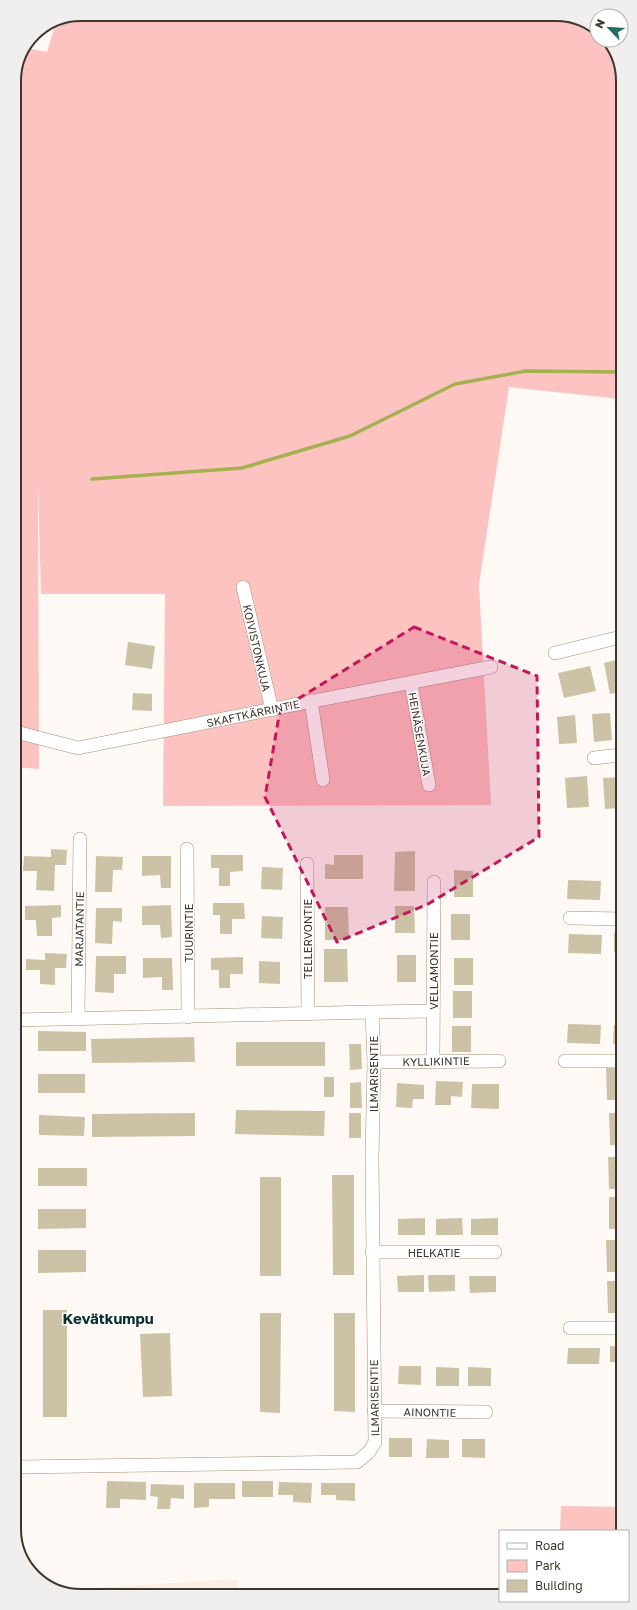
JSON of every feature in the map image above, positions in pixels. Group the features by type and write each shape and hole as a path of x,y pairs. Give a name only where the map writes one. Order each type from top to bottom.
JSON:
{"street":[{"name":"KOIVISTONKUJA","path":"243,587 272,710"},
{"path":"555,653 616,638"},
{"name":"SKAFTKÄRRINTIE","path":"21,733 78,748 311,701 491,667"},
{"name":"HEINÄSENKUJA","path":"411,683 429,784"},
{"path":"311,701 324,780"},
{"path":"594,758 616,756"},
{"name":"MARJATANTIE","path":"78,1019 80,839"},
{"name":"TUURINTIE","path":"188,849 188,1017"},
{"name":"TELLERVONTIE","path":"307,864 308,1014"},
{"name":"VELLAMONTIE","path":"433,1061 434,882"},
{"path":"570,918 616,919"},
{"path":"21,1020 433,1011"},
{"name":"ILMARISENTIE","path":"21,1467 357,1462 369,1452 375,1442 372,1252 374,1062 372,1012"},
{"name":"KYLLIKINTIE","path":"374,1062 499,1061"},
{"path":"565,1061 616,1061"},
{"name":"HELKATIE","path":"372,1252 495,1252"},
{"path":"570,1328 616,1328"},
{"name":"AINONTIE","path":"374,1411 486,1412"}],"highlighted area":[{"path":"414,627 537,676 539,837 428,904 337,942 265,797 280,710"}],"shaded area":[{"path":"238,1579 238,1589 77,1589"}],"green space":[{"path":"80,21 560,21 568,22 589,31 589,48 606,48 613,61 616,80 616,399 509,387 479,584 491,805 163,806 165,594 41,594 38,482 39,769 21,767 21,77 23,65 30,49 47,52 54,28 69,22"},
{"path":"561,1506 616,1507 616,1530 560,1530"}],"building":[{"path":"128,642 155,646 152,669 125,665"},
{"path":"616,660 616,693 610,694 604,663"},
{"path":"590,666 596,691 564,698 558,673"},
{"path":"133,693 152,694 152,711 132,710"},
{"path":"610,713 612,740 594,742 592,714"},
{"path":"575,715 577,743 559,744 557,717"},
{"path":"587,776 589,807 567,808 565,778"},
{"path":"616,777 616,808 605,809 603,778"},
{"path":"51,849 67,850 66,865 55,865 54,891 36,890 37,871 23,871 24,856 51,857"},
{"path":"415,851 415,891 394,891 395,852"},
{"path":"211,855 243,855 243,871 230,872 230,886 219,886 219,868 211,868"},
{"path":"334,855 363,855 363,879 325,879 325,864 334,865"},
{"path":"96,856 123,857 122,870 113,870 112,892 95,892"},
{"path":"142,856 171,856 171,888 161,888 160,875 142,876"},
{"path":"262,867 283,868 282,890 261,889"},
{"path":"454,870 473,871 473,897 454,897"},
{"path":"615,879 616,879 616,898"},
{"path":"568,880 601,881 600,900 567,899"},
{"path":"213,903 244,903 245,919 232,919 232,934 220,934 220,915 213,915"},
{"path":"61,905 61,917 52,918 52,936 37,936 36,920 25,920 25,906"},
{"path":"171,905 172,937 161,938 160,925 142,925 142,906"},
{"path":"395,906 414,906 415,933 395,933"},
{"path":"325,907 348,907 349,940 325,940"},
{"path":"96,908 122,908 122,922 113,921 112,944 95,943"},
{"path":"451,914 470,914 470,940 451,940"},
{"path":"262,916 283,917 282,939 261,938"},
{"path":"614,933 616,933 616,952 614,952"},
{"path":"569,934 602,935 601,954 568,953"},
{"path":"324,949 347,949 348,982 324,982"},
{"path":"45,953 67,954 66,968 55,968 55,985 40,984 40,970 26,970 26,959 45,960"},
{"path":"397,955 416,955 416,982 397,982"},
{"path":"96,956 126,956 126,974 114,974 114,993 95,992"},
{"path":"243,957 243,974 230,974 230,988 219,988 219,970 211,970 211,958"},
{"path":"143,958 172,958 173,990 162,990 162,977 143,978"},
{"path":"454,958 473,958 473,985 454,985"},
{"path":"259,961 280,962 280,984 259,983"},
{"path":"453,991 472,991 472,1018 453,1018"},
{"path":"568,1024 601,1025 600,1044 567,1043"},
{"path":"614,1025 616,1025 616,1044 613,1044"},
{"path":"452,1026 471,1026 471,1052 452,1052"},
{"path":"38,1031 86,1032 86,1051 38,1051"},
{"path":"194,1037 195,1062 92,1063 91,1039"},
{"path":"236,1042 325,1042 325,1066 236,1066"},
{"path":"349,1044 361,1044 362,1069 350,1070"},
{"path":"606,1068 616,1068 616,1100 607,1100"},
{"path":"38,1074 85,1074 85,1093 38,1093"},
{"path":"324,1077 334,1077 334,1097 324,1097"},
{"path":"436,1081 463,1082 462,1097 451,1096 451,1105 435,1105"},
{"path":"361,1082 362,1108 350,1108 350,1083"},
{"path":"397,1083 424,1085 424,1099 413,1099 412,1108 396,1107"},
{"path":"472,1084 499,1084 499,1109 471,1108"},
{"path":"236,1110 325,1111 324,1136 235,1134"},
{"path":"195,1113 195,1136 92,1137 92,1114"},
{"path":"349,1113 361,1113 361,1138 349,1138"},
{"path":"609,1113 616,1113 616,1145 610,1145"},
{"path":"39,1115 85,1117 84,1136 39,1135"},
{"path":"608,1157 616,1157 616,1189 609,1189"},
{"path":"38,1168 87,1168 87,1186 38,1186"},
{"path":"332,1175 354,1175 354,1275 333,1275"},
{"path":"260,1177 281,1177 281,1276 260,1276"},
{"path":"609,1197 616,1197 616,1229 609,1229"},
{"path":"38,1209 86,1209 86,1228 38,1229"},
{"path":"425,1218 425,1235 398,1235 398,1219"},
{"path":"462,1218 463,1235 436,1235 436,1219"},
{"path":"498,1218 498,1235 471,1235 471,1219"},
{"path":"606,1240 616,1240 616,1272 607,1272"},
{"path":"38,1250 86,1250 86,1272 38,1273"},
{"path":"424,1275 424,1292 398,1292 397,1276"},
{"path":"428,1275 455,1275 455,1291 429,1292"},
{"path":"469,1276 496,1276 496,1292 470,1293"},
{"path":"607,1281 616,1281 616,1313 608,1313"},
{"path":"43,1310 67,1310 67,1417 43,1417"},
{"path":"260,1313 281,1313 280,1413 260,1412"},
{"path":"334,1313 355,1313 355,1412 334,1411"},
{"path":"170,1333 172,1396 143,1397 140,1334"},
{"path":"610,1346 616,1346 616,1362 610,1362"},
{"path":"568,1348 600,1348 599,1364 567,1364"},
{"path":"399,1366 421,1366 421,1385 398,1384"},
{"path":"436,1367 459,1368 459,1386 436,1386"},
{"path":"468,1367 491,1368 491,1386 468,1386"},
{"path":"389,1438 412,1438 412,1457 389,1457"},
{"path":"427,1439 449,1440 449,1458 426,1458"},
{"path":"462,1439 485,1439 485,1458 462,1457"},
{"path":"107,1481 146,1482 146,1500 120,1499 120,1508 106,1508"},
{"path":"242,1481 273,1481 273,1497 242,1497"},
{"path":"279,1482 312,1483 311,1503 293,1502 293,1495 278,1495"},
{"path":"194,1483 235,1483 235,1499 209,1499 209,1507 194,1508"},
{"path":"321,1483 355,1483 355,1501 336,1500 336,1495 321,1495"},
{"path":"151,1484 184,1485 184,1499 171,1498 170,1509 157,1509 158,1497 150,1496"}],"waterway":[{"path":"92,479 242,468 350,436 455,384 526,371 616,372"}],"district":[{"name":"Kevätkumpu","path":"108,1318"}]}
